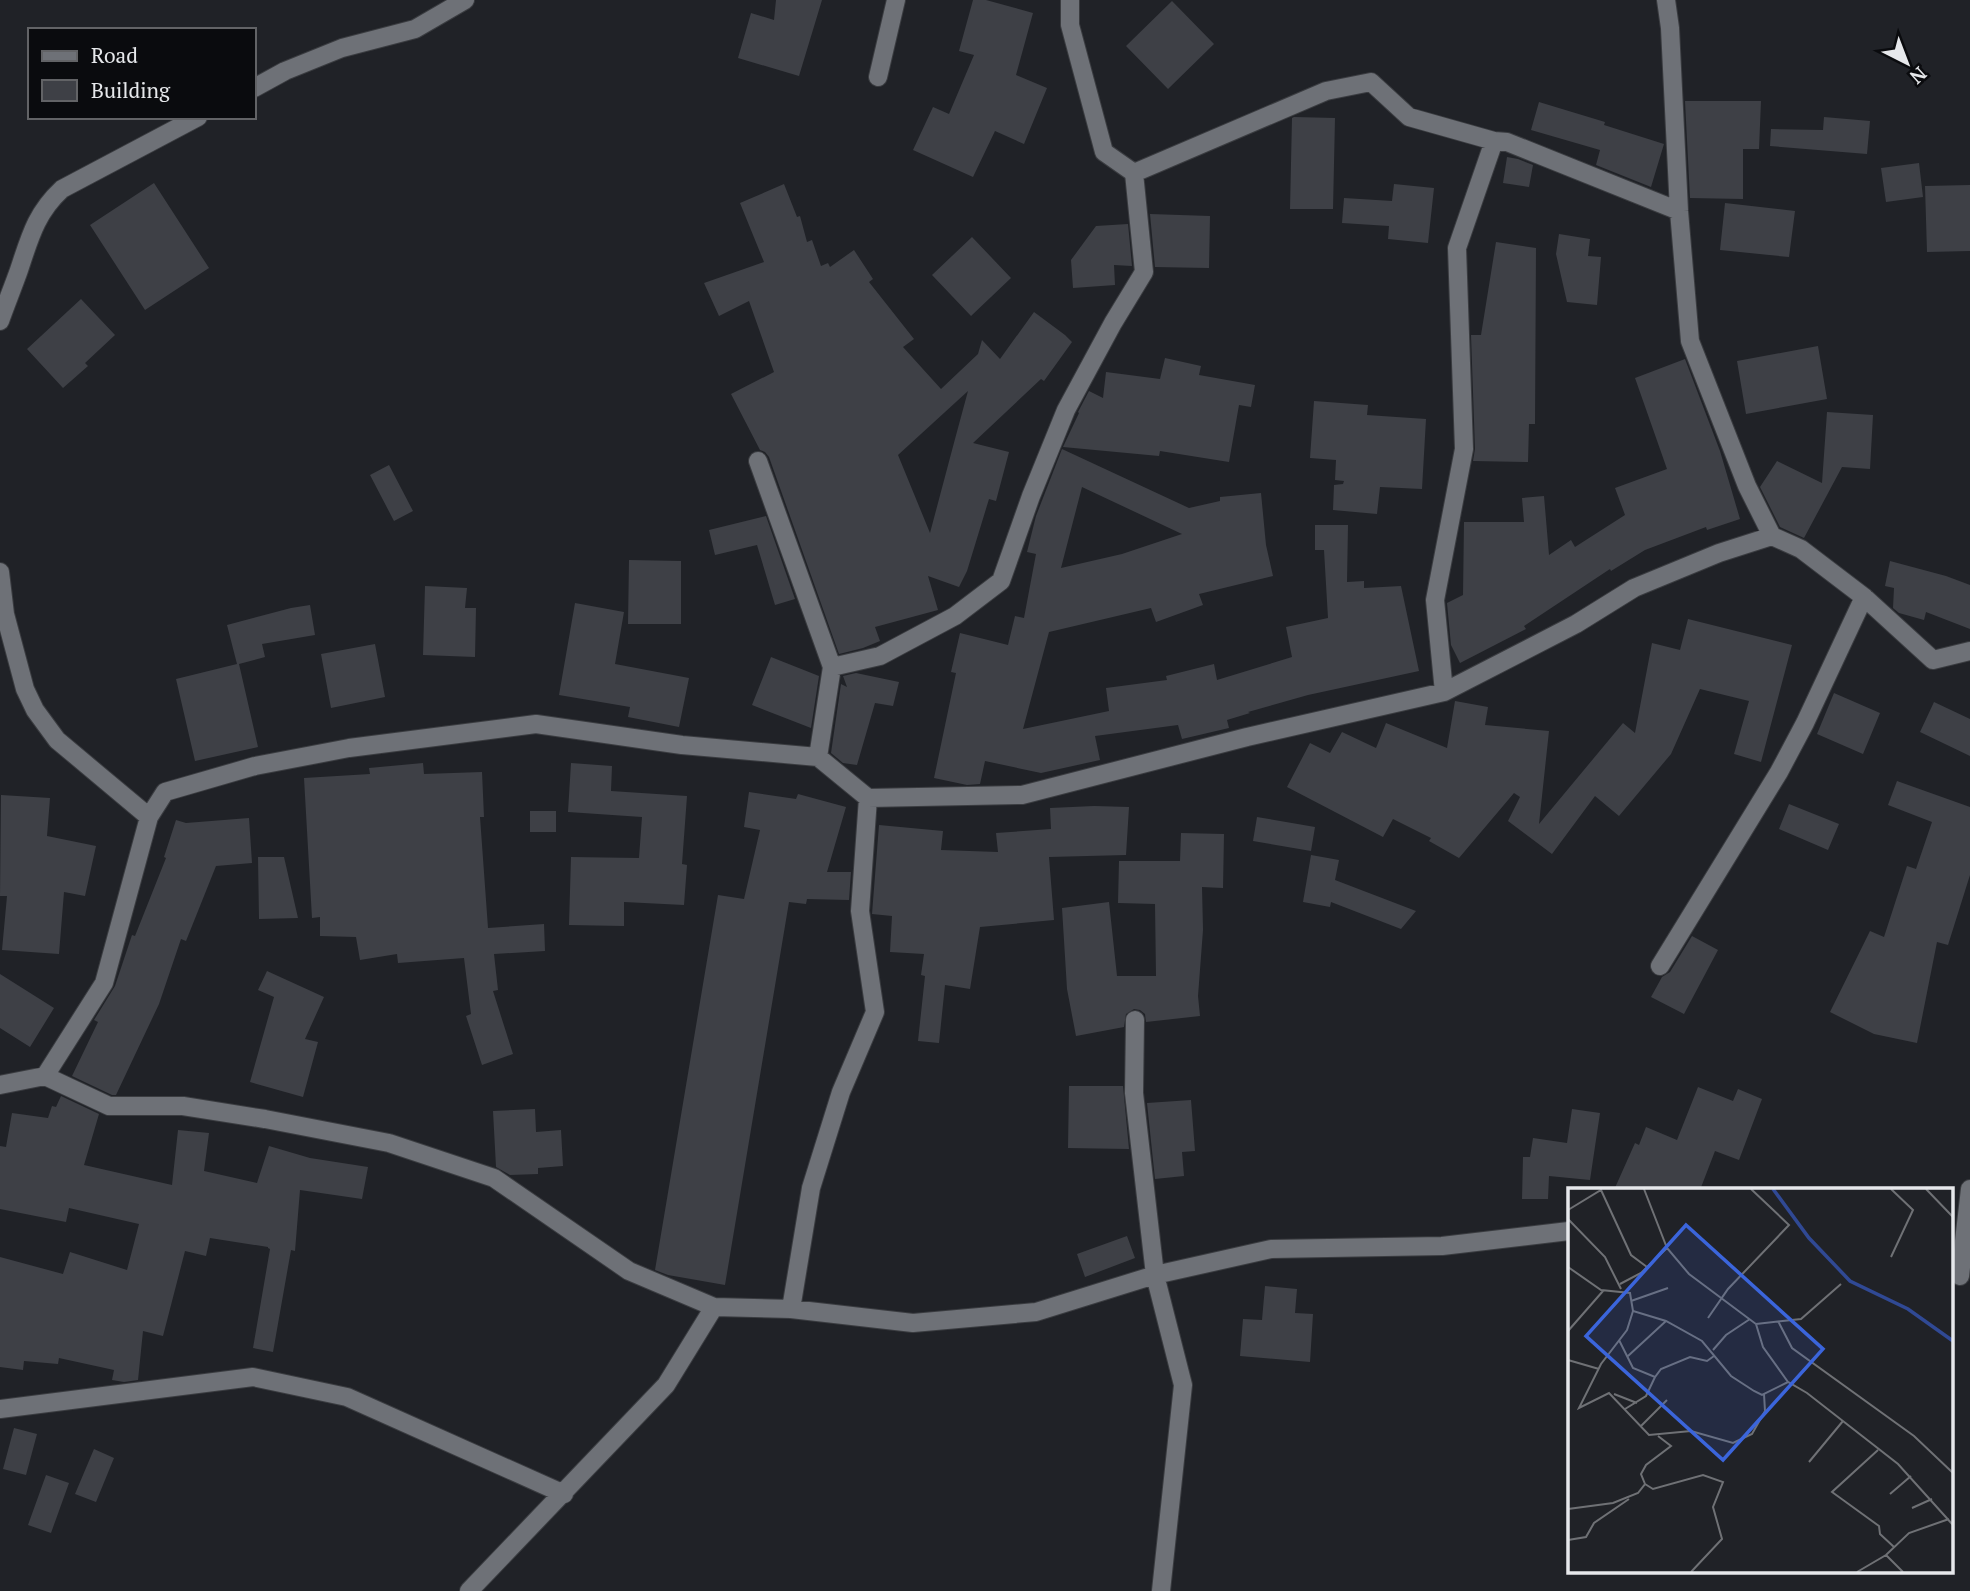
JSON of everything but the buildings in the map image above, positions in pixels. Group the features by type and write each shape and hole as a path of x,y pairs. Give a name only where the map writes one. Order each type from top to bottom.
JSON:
{"street":[{"path":"256,87 285,71 342,48 415,29 465,0"},
{"path":"878,78 896,0"},
{"path":"832,667 880,656 955,616 1000,581 1066,410 1144,272 1134,173 1104,152 1070,24 1070,0"},
{"path":"1666,0 1690,341 1747,486 1772,536 1801,549 1864,597 1933,660 1970,651"},
{"path":"1134,173 1326,91 1371,82 1409,117 1494,141 1507,142 1679,211"},
{"path":"0,321 38,216 50,201 62,189 194,119"},
{"path":"1444,692 1435,600 1464,449 1458,248 1494,141"},
{"path":"758,461 832,667 817,757"},
{"path":"45,1076 104,983 149,817 165,792 255,766 349,748 536,724 682,744 817,757 868,798 1022,795 1247,737 1444,692 1576,624 1634,588 1719,553 1772,536"},
{"path":"0,572 8,626 25,689 35,710 57,740 149,817"},
{"path":"1660,966 1779,772 1864,597"},
{"path":"791,1309 811,1188 841,1092 874,1012 860,911 868,798"},
{"path":"1135,1020 1134,1093 1155,1275 1183,1385 1161,1591"},
{"path":"0,1085 45,1076 108,1106 183,1106 389,1143 494,1178 629,1271 714,1307 791,1309 913,1322 1036,1311 1155,1275 1270,1249 1442,1246 1568,1231"},
{"path":"1960,1278 1970,1189"},
{"path":"469,1591 666,1385 714,1307"},
{"path":"0,1409 254,1377 347,1397 564,1494"}]}
